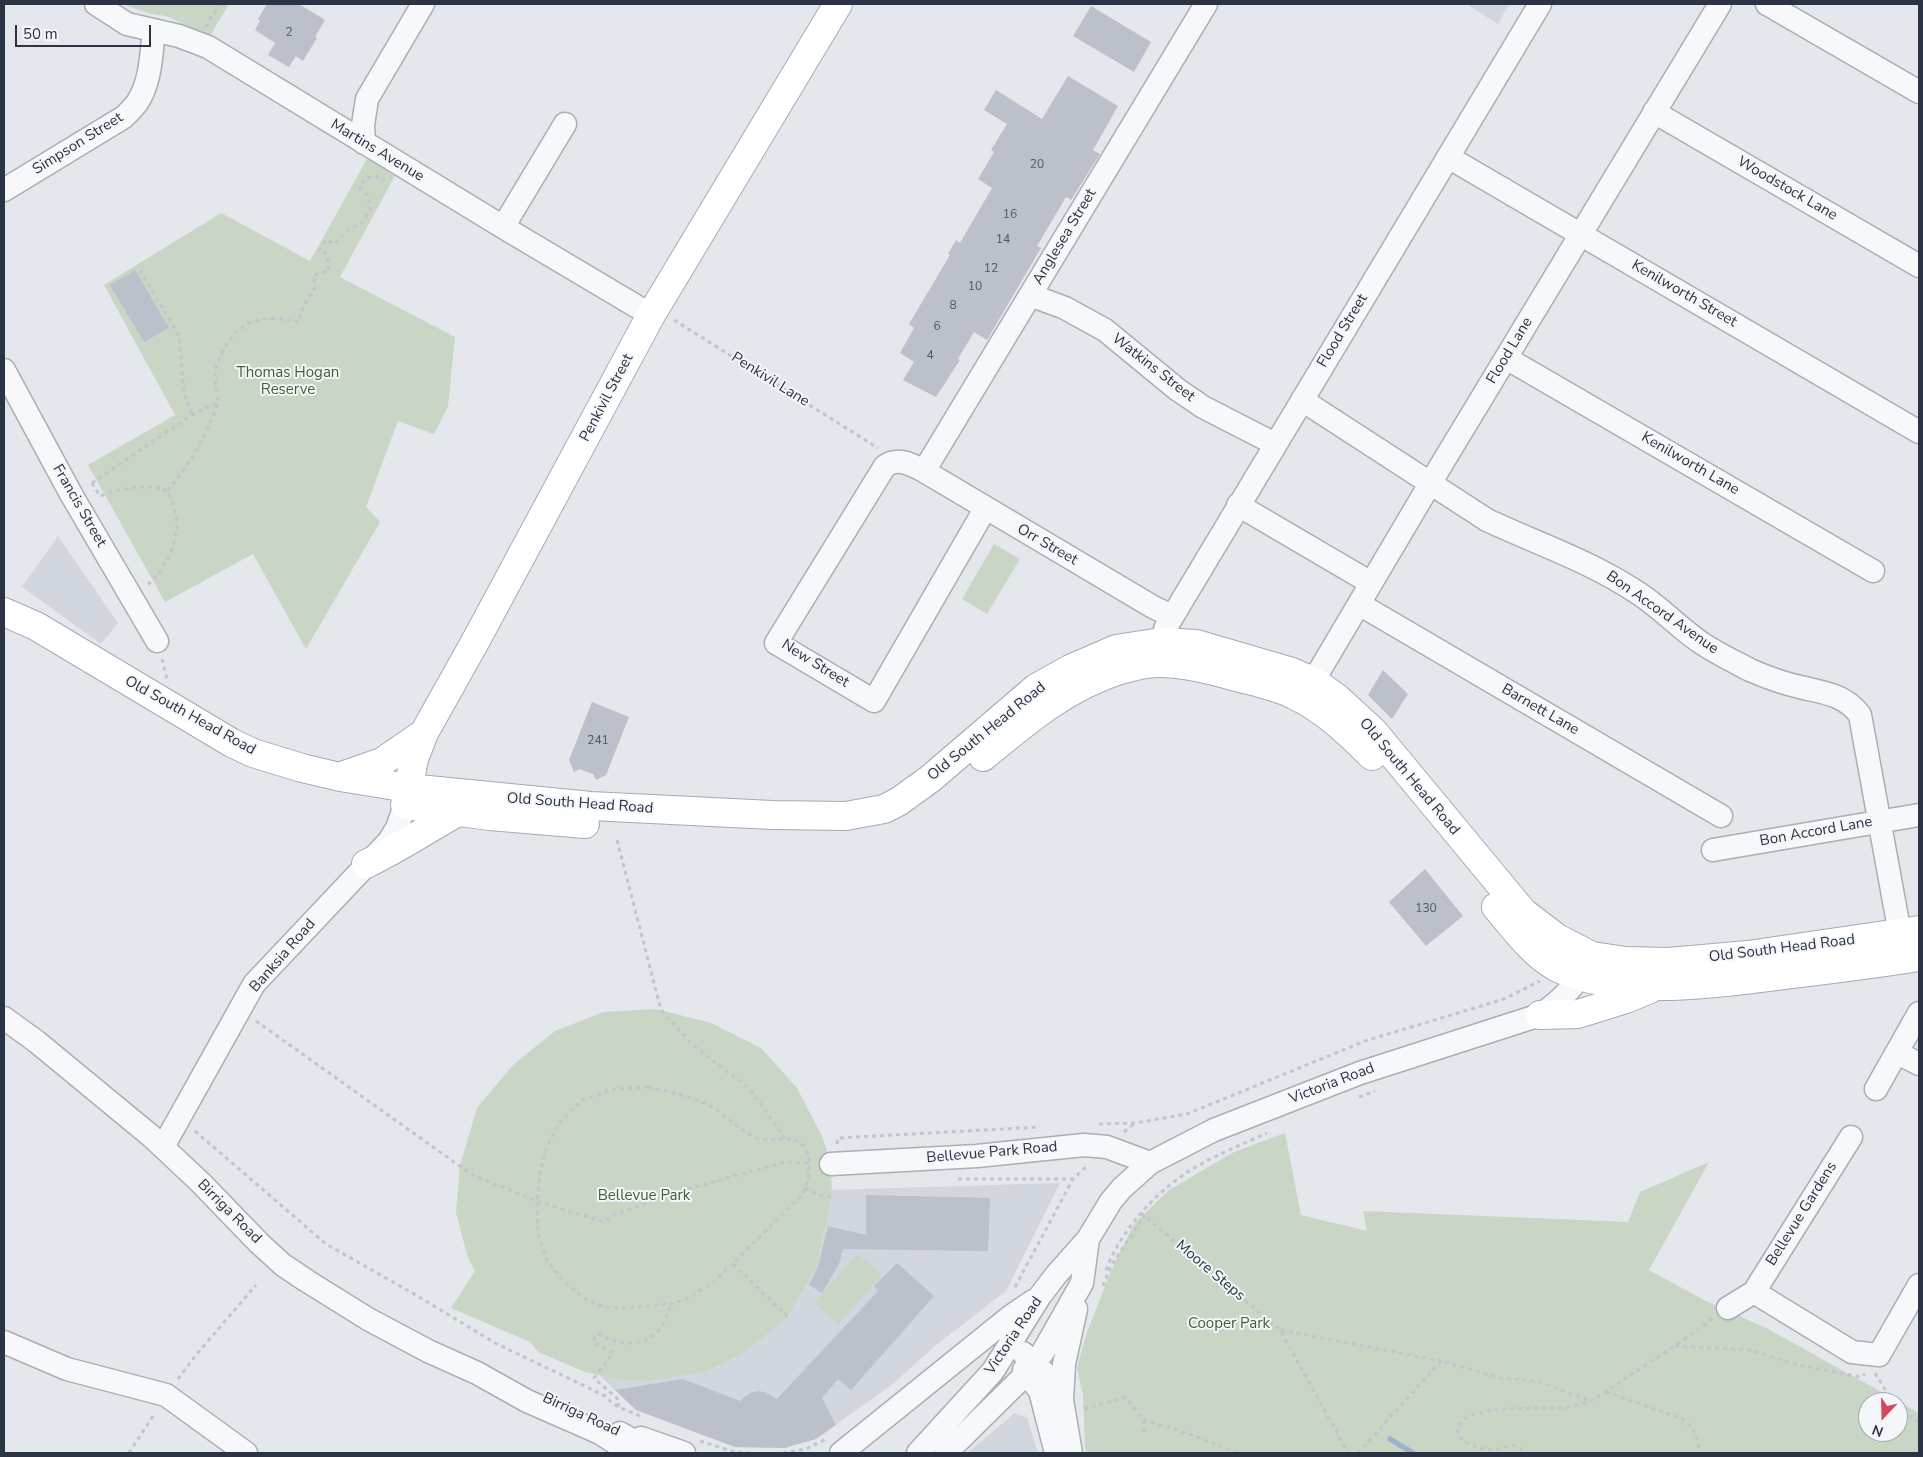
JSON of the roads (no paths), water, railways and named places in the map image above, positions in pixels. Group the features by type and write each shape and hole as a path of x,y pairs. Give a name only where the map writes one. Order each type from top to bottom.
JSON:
{"main road":[{"name":"Penkivil Street","path":"406,796 414,759 424,733 662,317 838,4"},
{"name":"Old South Head Road","path":"4,612 36,626 232,743 275,761 340,777 458,812 611,826 789,834 844,834 871,831 890,825 915,813 939,796 1047,705 1082,684 1138,665 1159,652"},
{"name":"Old South Head Road","path":"4,630 47,652 221,757 247,769 306,787 406,796 811,816 846,816 884,809 916,790 1036,688 1101,654 1116,649 1159,652 1182,664 1281,690 1308,690 1312,705 1348,733 1393,778 1490,899 1531,946 1542,957 1558,967 1587,966 1626,960 1669,962 1913,933"},
{"path":"340,777 382,762 424,733"},
{"path":"366,864 409,842 428,828 458,812"},
{"name":"Old South Head Road","path":"1587,966 1634,985 1658,986 1842,969 1919,957"},
{"path":"1540,1015 1578,1014 1626,999 1658,986"}],"street":[{"name":"Martins Avenue","path":"96,4 127,24 179,36 208,48 502,227 662,317"},
{"path":"364,143 363,125 367,99 423,4"},
{"name":"Anglesea Street","path":"924,471 1206,4"},
{"name":"Flood Street","path":"1159,652 1172,616 1540,4"},
{"name":"Flood Lane","path":"1308,690 1430,483 1720,4"},
{"path":"1767,4 1919,92"},
{"name":"Simpson Street","path":"4,190 124,117 137,102 146,84 154,31"},
{"path":"328,120 345,115 367,99"},
{"name":"Woodstock Lane","path":"1654,112 1919,266"},
{"path":"502,227 565,124"},
{"name":"Kenilworth Street","path":"1448,157 1919,432"},
{"name":"Watkins Street","path":"1030,295 1065,308 1105,330 1178,390 1203,407 1275,444"},
{"name":"Kenilworth Lane","path":"1506,358 1873,571"},
{"name":"Francis Street","path":"4,370 72,494 157,641"},
{"name":"Bon Accord Avenue","path":"1302,400 1487,520 1565,552 1608,574 1638,593 1699,642 1725,657 1772,680 1833,695 1853,706 1860,715 1880,821 1913,933"},
{"name":"New Street","path":"924,471 900,461 892,462 885,466 776,643 874,701 985,509"},
{"name":"Orr Street","path":"924,471 985,509 1153,607 1172,616"},
{"path":"1238,505 1371,583"},
{"name":"Barnett Lane","path":"1359,604 1721,816"},
{"name":"Banksia Road","path":"163,1147 254,984 394,834 398,828 406,796"},
{"name":"Bon Accord Lane","path":"1713,850 1919,815"},
{"name":"Victoria Road","path":"918,1453 993,1371 1040,1296 1088,1239 1111,1201 1122,1188 1150,1163 1214,1130 1360,1073 1540,1015 1560,1001 1587,966"},
{"path":"1876,1089 1919,1013"},
{"name":"Birriga Road","path":"4,1018 119,1108 201,1183 259,1243 283,1264 368,1319 428,1351 477,1373 528,1401 600,1432 631,1453"},
{"path":"1898,1053 1919,1064"},
{"name":"Bellevue Gardens","path":"1728,1308 1754,1292 1851,1137"},
{"name":"Bellevue Park Road","path":"821,1164 977,1156 1084,1145 1107,1147 1150,1163"},
{"name":"Victoria Road","path":"946,1453 1031,1368 1058,1327 1094,1289 1088,1239"},
{"path":"1754,1292 1852,1352 1875,1362 1919,1284"},
{"path":"1071,1453 1071,1400 1064,1364 1094,1289"},
{"path":"841,1453 1011,1316 1040,1296"},
{"path":"4,1342 67,1369 166,1395 246,1453"},
{"path":"1008,1349 1031,1368 1051,1379 1071,1400"},
{"path":"1031,1368 1040,1391 1056,1453"},
{"name":"Birriga Road","path":"477,1373 613,1416 654,1453"},
{"path":"613,1416 692,1447"}],"waterway":[{"path":"1390,1439 1413,1453"}],"park label":[{"name":"Thomas Hogan Reserve","path":"288,382"},
{"name":"Bellevue Park","path":"644,1196"},
{"name":"Cooper Park","path":"1229,1324"}]}
